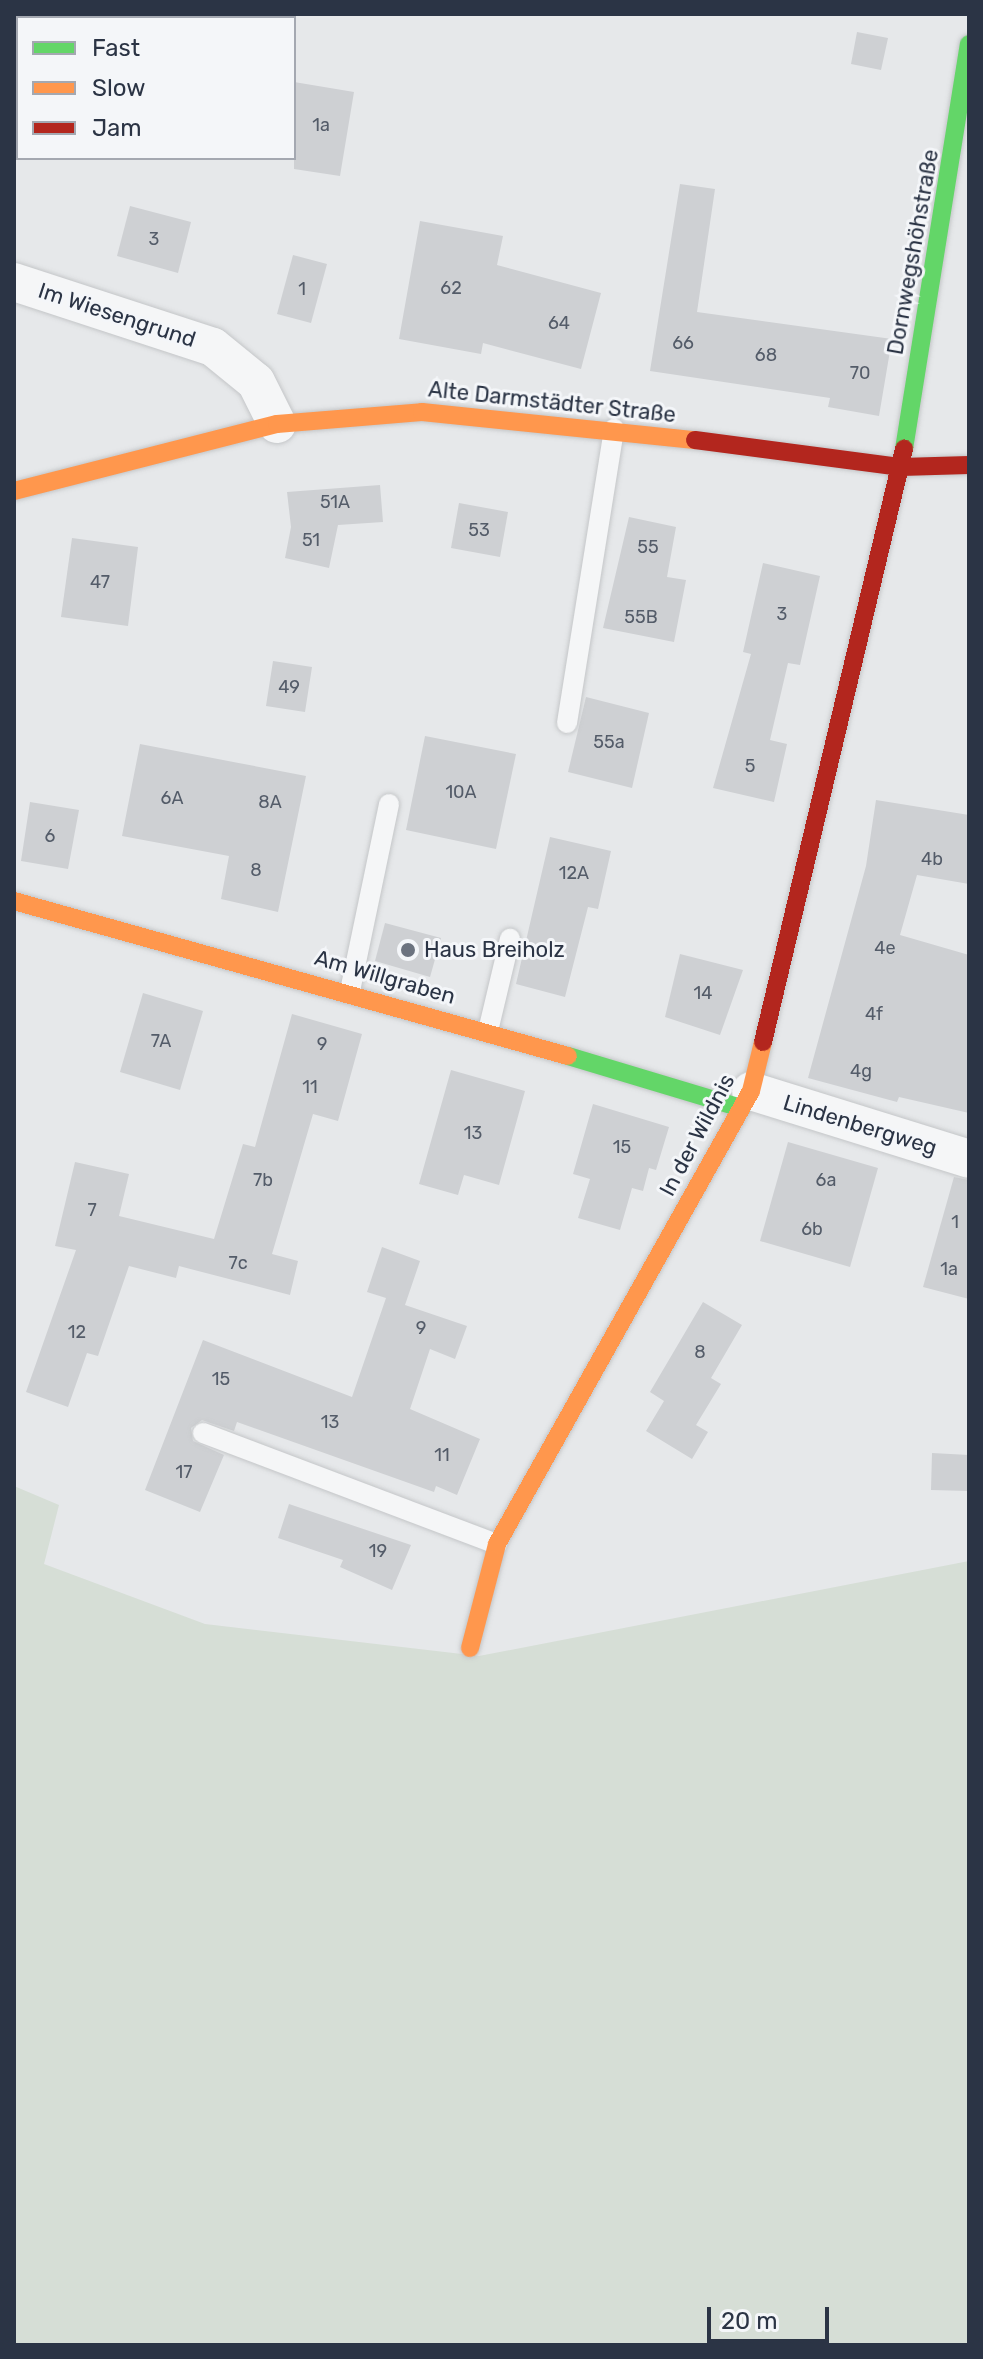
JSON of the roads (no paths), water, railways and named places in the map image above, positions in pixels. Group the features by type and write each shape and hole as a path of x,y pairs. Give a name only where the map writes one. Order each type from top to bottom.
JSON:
{"street":[{"name":"Dornwegshöhstraße","path":"901,467 969,44"},
{"name":"Im Wiesengrund","path":"14,282 213,347 256,382 277,424"},
{"name":"Alte Darmstädter Straße","path":"14,491 277,424 422,412 614,429 901,467 969,465"},
{"name":"In der Wildnis","path":"470,1648 497,1544 746,1100 901,467"},
{"name":"Am Willgraben","path":"14,901 746,1100"},
{"name":"Lindenbergweg","path":"746,1100 969,1159"}],"lane":[{"path":"567,723 614,429"},
{"path":"350,991 389,804"},
{"path":"488,1031 510,939"},
{"path":"203,1433 497,1544"}],"place":[{"name":"Haus Breiholz","path":"408,950"}]}
